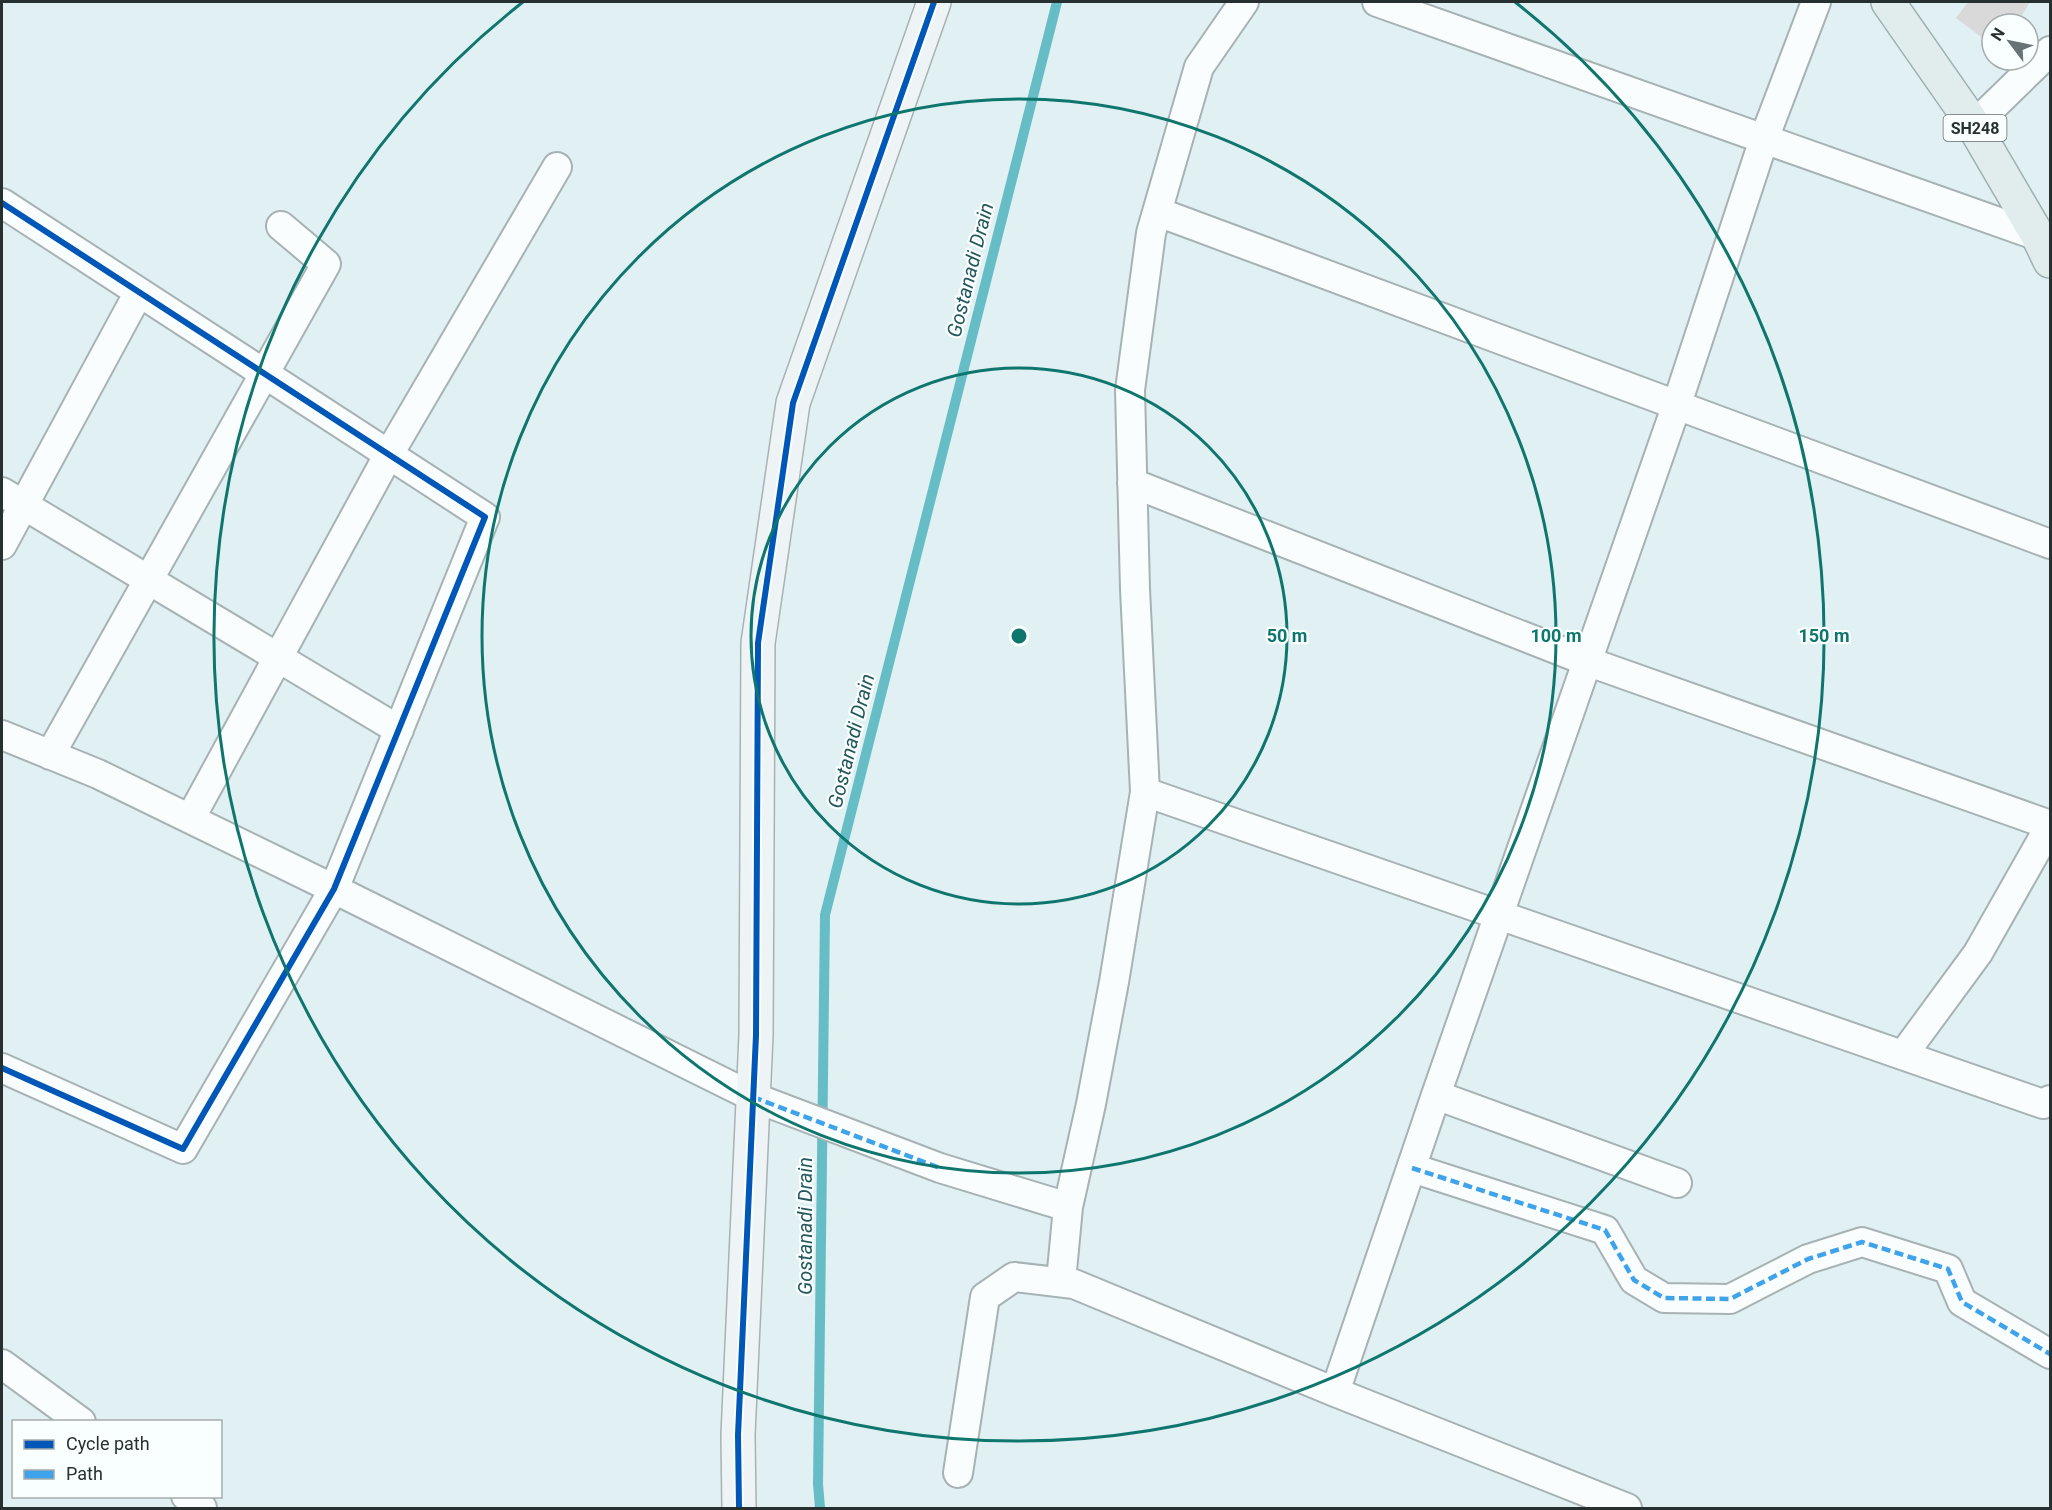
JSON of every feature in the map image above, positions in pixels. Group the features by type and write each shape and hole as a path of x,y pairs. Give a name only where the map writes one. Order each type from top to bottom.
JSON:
{"main road":[{"name":"SH248","path":"1888,2 1973,126 2044,249"}],"street":[{"path":"739,1509 738,1435 756,1023 758,643 793,403 934,2"},
{"path":"1061,1281 1068,1208 1114,982 1145,792 1135,590 1130,390 1151,233 1199,67 1244,2"},
{"path":"1377,2 1764,139 2044,249"},
{"path":"1335,1392 1677,404 1764,139 1816,2"},
{"path":"1973,126 2050,51"},
{"path":"190,819 389,454 557,167"},
{"path":"2,1068 183,1149 334,889 485,517 139,292 4,211"},
{"path":"1158,212 2050,544"},
{"path":"50,755 326,264 281,226"},
{"path":"2,545 12,498 139,292"},
{"path":"1132,483 1588,662 2050,826 1978,953 1903,1055"},
{"path":"12,498 399,730"},
{"path":"2,735 98,774 753,1097 940,1168 1068,1208"},
{"path":"1145,792 2043,1104 2050,1100"},
{"path":"1436,1095 1677,1183"},
{"path":"1412,1168 1605,1230 1634,1280 1664,1298 1730,1299 1808,1259 1862,1242 1948,1269 1962,1302 2050,1354"},
{"path":"958,1473 985,1298 1014,1277 1074,1284 1627,1509"},
{"path":"2,1364 78,1420"},
{"path":"187,1498 202,1509"}],"building":[{"path":"1968,2 2030,2 2024,12 1980,12 1980,36 1956,18"}],"waterway":[{"name":"Gostanadi Drain","path":"820,1508 818,1484 825,915 1057,2"}],"marked path":[{"path":"753,1097 940,1168"},
{"path":"1412,1168 1605,1230 1634,1280 1664,1298 1730,1299 1808,1259 1862,1242 1948,1269 1962,1302 2050,1354"}],"cycle path":[{"path":"739,1508 738,1435 756,1035 758,643 793,403 934,2"},
{"path":"2,203 485,517 334,889 183,1149 2,1068"}]}
